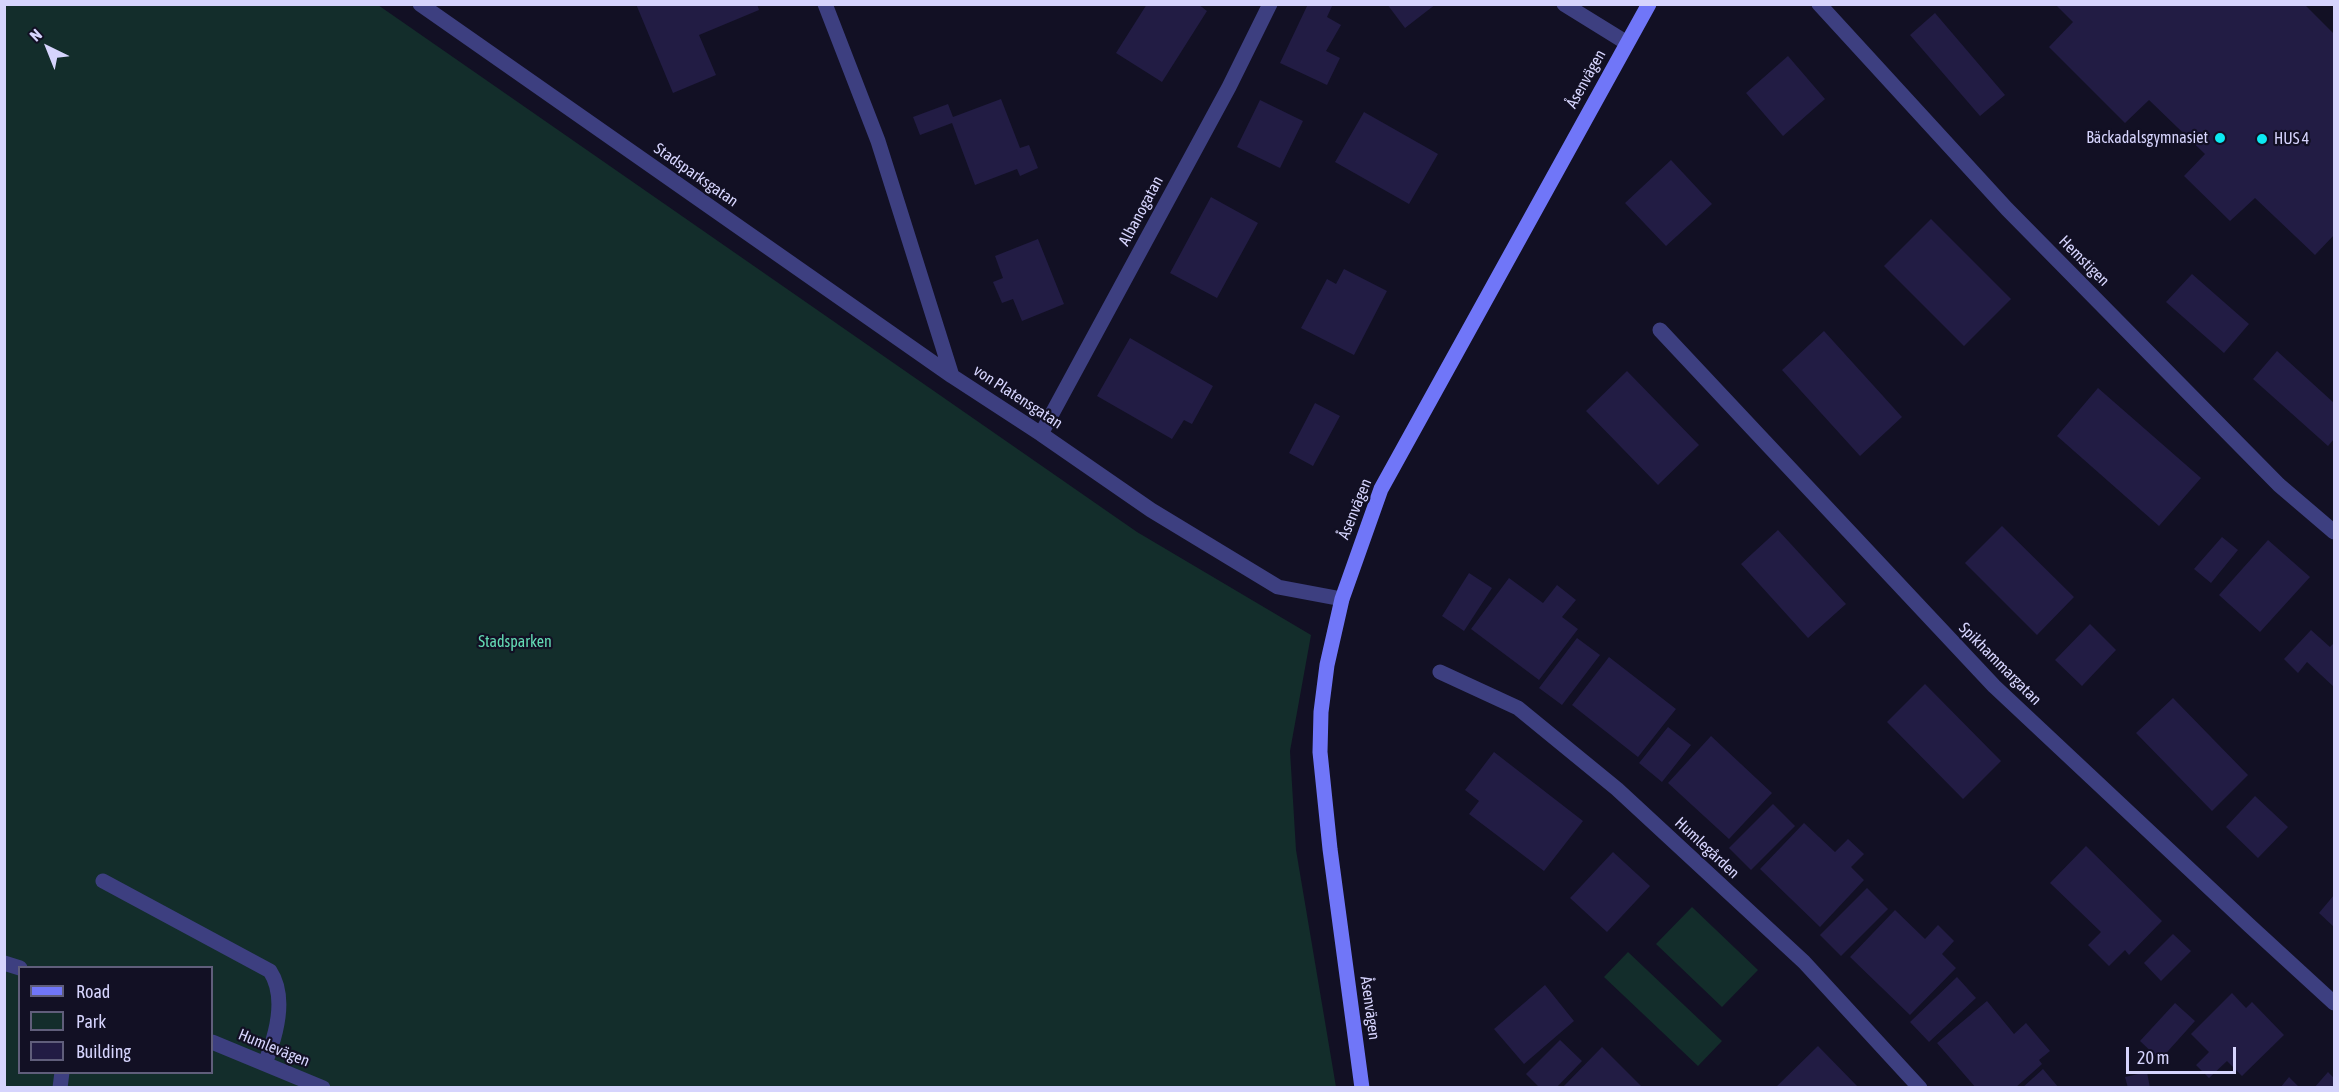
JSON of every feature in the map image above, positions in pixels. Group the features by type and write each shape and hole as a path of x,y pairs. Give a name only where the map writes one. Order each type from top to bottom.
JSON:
{"street":[{"name":"Stadsparksgatan","path":"420,4 952,376"},
{"name":"von Platensgatan","path":"825,4 878,141 952,376 1151,510 1278,587 1342,599"},
{"name":"Albanogatan","path":"1041,434 1229,87 1269,4"},
{"path":"1564,4 1627,43"},
{"name":"Åsenvägen","path":"1362,1088 1329,849 1320,752 1321,712 1327,665 1342,599 1381,489 1649,4"},
{"name":"Hemstigen","path":"1819,4 2007,210 2279,485 2334,532"},
{"name":"Spikhammargatan","path":"1660,330 1994,686 2334,1003"},
{"name":"Humlegården","path":"1440,672 1518,708 1617,789 1804,962 1920,1088"},
{"path":"103,881 270,971 279,992 274,1040 265,1063"},
{"name":"Humlevägen","path":"213,1042 323,1088"}],"green space":[{"name":"Stadsparken","path":"5,5 378,5 1137,532 1311,635 1290,751 1296,850 1336,1087 5,1088"},
{"path":"1692,907 1758,970 1722,1007 1656,944"},
{"path":"1628,952 1722,1041 1698,1066 1604,977"}],"building":[{"path":"636,4 757,4 759,10 699,35 716,75 673,93"},
{"path":"1147,4 1198,4 1207,11 1162,82 1116,53"},
{"path":"1308,4 1333,4 1327,17 1341,25 1326,51 1340,58 1327,85 1280,63"},
{"path":"1387,4 1436,4 1405,28"},
{"name":"Bäckadalsgymnasiet","path":"2055,4 2304,4 2334,34 2334,235 2315,255 2255,198 2230,221 2184,176 2205,154 2149,100 2125,123 2049,47 2073,22"},
{"path":"1935,13 2005,95 1980,116 1910,35"},
{"path":"1788,56 1825,99 1783,136 1746,93"},
{"path":"1001,99 1020,148 1029,145 1038,168 1020,176 1017,169 975,185 952,123 920,135 913,117 948,104 953,117"},
{"path":"1260,100 1303,121 1280,168 1237,147"},
{"path":"1364,112 1438,154 1409,204 1335,162"},
{"path":"1671,160 1712,204 1666,246 1625,203"},
{"path":"1211,197 1258,223 1217,298 1170,273"},
{"path":"1931,219 2011,299 1964,346 1884,266"},
{"path":"1038,239 1064,304 1022,321 1013,299 1002,303 993,282 1003,278 995,256"},
{"path":"1344,269 1387,291 1354,355 1301,328 1327,279 1336,284"},
{"path":"2192,274 2249,324 2224,353 2166,302"},
{"path":"1824,331 1902,417 1860,456 1782,370"},
{"path":"1130,338 1213,386 1192,424 1184,420 1172,439 1097,396"},
{"path":"2277,351 2334,403 2334,439 2328,446 2253,379"},
{"path":"1627,371 1699,445 1658,485 1586,411"},
{"path":"2098,388 2201,478 2159,526 2057,436"},
{"path":"1315,403 1340,416 1313,466 1289,453"},
{"path":"2002,526 2074,597 2037,635 1965,563"},
{"path":"1778,530 1846,604 1808,638 1741,564"},
{"path":"2222,537 2238,550 2211,583 2194,569"},
{"path":"2268,540 2310,577 2260,632 2219,595"},
{"path":"1469,573 1492,588 1464,631 1442,616"},
{"path":"1509,578 1543,603 1557,585 1576,600 1562,617 1578,629 1539,680 1471,629"},
{"path":"2090,624 2116,650 2082,686 2055,660"},
{"path":"2311,630 2330,647 2334,643 2334,687 2307,662 2298,673 2284,659"},
{"path":"1577,638 1600,655 1562,705 1539,688"},
{"path":"1609,657 1676,709 1638,757 1572,705"},
{"path":"1925,684 2001,761 1963,799 1887,722"},
{"path":"2173,698 2248,775 2212,811 2136,733"},
{"path":"1668,727 1691,745 1662,782 1639,763"},
{"path":"1711,736 1772,793 1729,839 1668,783"},
{"path":"1494,752 1583,821 1544,871 1469,814 1479,801 1465,790"},
{"path":"2255,796 2288,827 2258,858 2226,827"},
{"path":"1773,804 1795,826 1751,870 1729,848"},
{"path":"1804,823 1835,852 1848,839 1864,854 1851,867 1864,880 1820,927 1760,869"},
{"path":"2086,846 2162,921 2129,955 2125,950 2109,966 2088,945 2101,932 2050,883"},
{"path":"1613,852 1650,886 1607,932 1570,898"},
{"path":"1867,888 1888,909 1841,956 1820,935"},
{"path":"2334,895 2334,927 2319,913"},
{"path":"1895,910 1925,939 1938,925 1954,941 1942,954 1956,968 1910,1015 1850,957"},
{"path":"2173,934 2191,951 2161,981 2144,963"},
{"path":"1957,977 1976,998 1929,1042 1910,1022"},
{"path":"1545,985 1574,1021 1524,1064 1494,1029"},
{"path":"2232,993 2246,1008 2252,1002 2284,1035 2242,1076 2227,1061 2209,1078 2196,1065 2209,1052 2191,1034"},
{"path":"1987,1001 2014,1034 2026,1023 2050,1051 2039,1060 2042,1064 2015,1088 1976,1088 1937,1043"},
{"path":"2175,1003 2195,1021 2160,1060 2140,1041"},
{"path":"1560,1040 1582,1061 1556,1088 1540,1088 1526,1074"},
{"path":"1818,1046 1859,1088 1775,1088"},
{"path":"1602,1047 1643,1088 1562,1088"},
{"path":"2043,1069 2059,1088 2022,1088"},
{"path":"2147,1072 2150,1088 2128,1088 2125,1077"},
{"path":"2328,1072 2334,1078 2334,1088 2314,1088"},
{"path":"2289,1077 2300,1088 2280,1088"}],"place":[{"name":"Bäckadalsgymnasiet","path":"2220,138"},
{"name":"HUS 4","path":"2262,139"}]}
